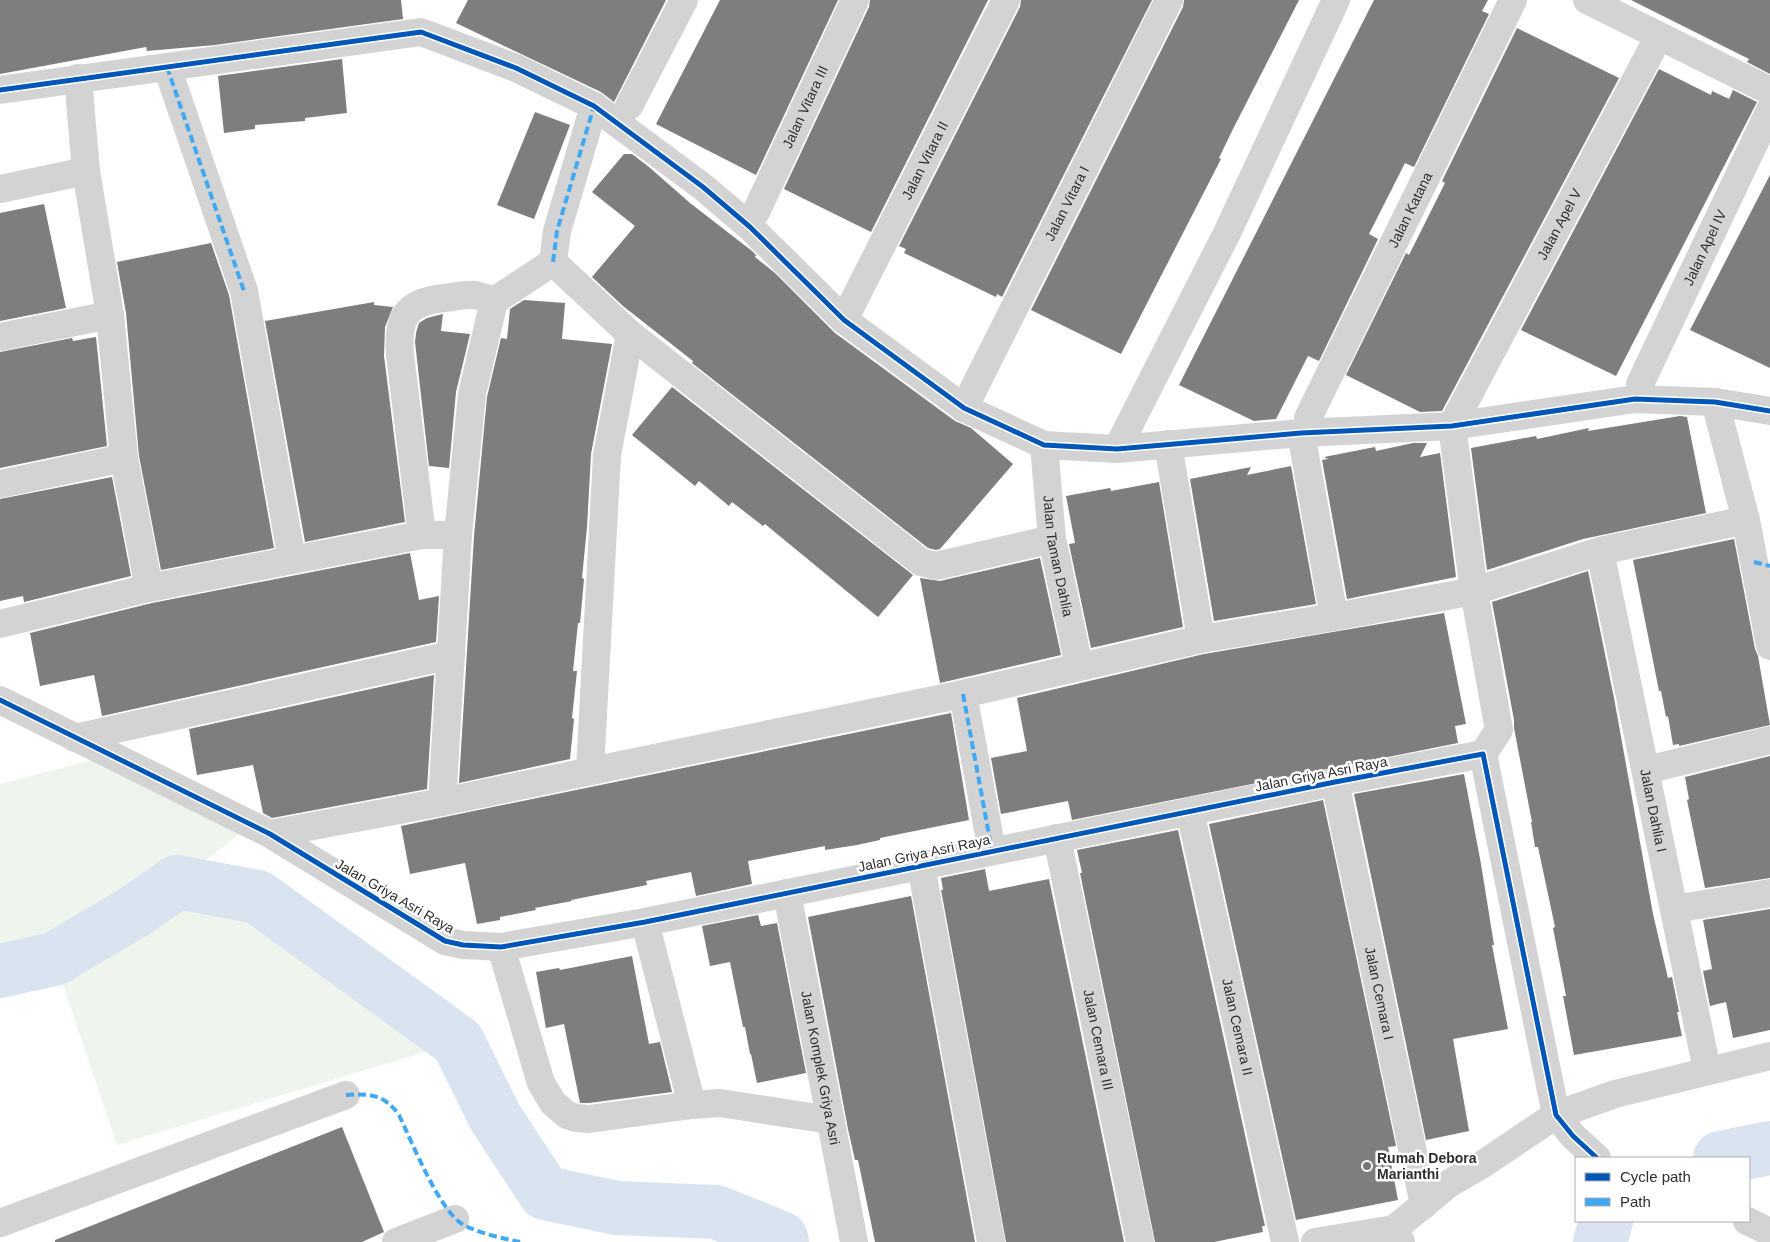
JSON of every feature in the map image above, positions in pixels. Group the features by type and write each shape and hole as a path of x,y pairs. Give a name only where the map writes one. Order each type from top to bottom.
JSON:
{"street":[{"path":"629,106 684,0"},
{"name":"Jalan Vitara III","path":"756,212 855,0"},
{"name":"Jalan Vitara II","path":"844,320 1006,0"},
{"name":"Jalan Vitara I","path":"964,408 1169,0"},
{"path":"1117,449 1227,233 1336,0"},
{"name":"Jalan Katana","path":"1305,425 1513,0"},
{"path":"1587,0 1770,91"},
{"path":"0,90 421,32 516,68 594,106 702,187 750,227 844,320 964,408 1044,445 1117,449 1305,425 1455,419 1634,399 1715,402 1770,411"},
{"name":"Jalan Apel V","path":"1455,419 1659,36"},
{"path":"167,67 244,291 292,560"},
{"path":"78,78 86,171 110,315 124,458 149,588"},
{"path":"442,802 458,535 472,394 494,301 553,262 557,231 594,106"},
{"name":"Jalan Apel IV","path":"1640,384 1770,110"},
{"path":"0,189 86,171"},
{"path":"553,262 630,334 921,562 936,566 1052,539"},
{"path":"422,535 400,355 400,329 410,309 433,299 474,295 494,301"},
{"path":"0,337 110,315"},
{"path":"590,770 607,455 630,334"},
{"path":"1715,402 1746,520 1762,564 1770,646"},
{"path":"1455,419 1474,591 1499,730 1483,754 1556,1115 1573,1136 1596,1157"},
{"path":"1305,425 1334,617"},
{"path":"1168,444 1201,639"},
{"name":"Jalan Taman Dahlia","path":"1044,445 1052,539 1079,666"},
{"path":"0,484 124,458"},
{"path":"270,834 442,802 964,694 1201,639 1474,591 1600,551 1746,520"},
{"path":"0,624 149,588 292,560 422,535 458,535"},
{"name":"Jalan Dahlia I","path":"1600,551 1707,1070"},
{"path":"75,738 451,655"},
{"path":"964,694 992,851"},
{"name":"Jalan Griya Asri Raya","path":"0,700 270,834 445,941 464,945 501,947 644,922 1190,811 1483,754"},
{"path":"1646,770 1770,740"},
{"name":"Jalan Cemara I","path":"1335,782 1424,1205"},
{"name":"Jalan Cemara II","path":"1190,811 1285,1242"},
{"name":"Jalan Cemara III","path":"1057,838 1140,1242"},
{"path":"921,866 991,1242"},
{"name":"Jalan Komplek Griya Asri","path":"787,893 854,1242"},
{"path":"1675,909 1770,894"},
{"path":"644,922 692,1105"},
{"path":"501,947 541,1083 546,1094 560,1110 576,1118 589,1119 720,1103 830,1120"},
{"path":"1315,1242 1397,1236 1424,1205 1450,1184 1556,1115 1615,1094 1770,1056"},
{"path":"0,1223 346,1095"},
{"path":"396,1242 455,1219"},
{"path":"1749,1222 1770,1232"}],"shaded area":[{"path":"96,759 251,825 178,882 258,897 385,987 458,1042 117,1145 54,959 0,970 0,784"}],"building":[{"path":"0,0 401,0 403,19 215,45 147,51 146,47 0,74"},
{"path":"468,0 666,0 614,102 601,92 456,23"},
{"path":"720,0 838,0 756,175 656,124"},
{"path":"870,0 988,0 871,232 784,189 869,7"},
{"path":"1021,0 1152,0 1002,297 997,294 996,297 904,253 906,249 899,246 1020,7"},
{"path":"1184,0 1299,0 1233,129 1219,158 1221,159 1121,354 1031,310 1183,7"},
{"path":"1374,0 1488,0 1482,11 1489,14 1414,167 1405,163 1369,234 1378,239 1319,361 1308,356 1276,419 1254,421 1179,385"},
{"path":"1631,0 1770,0 1770,74 1747,62 1749,59"},
{"path":"1517,28 1619,78 1442,411 1420,412 1346,375 1406,253 1409,255 1445,183 1442,181"},
{"path":"342,59 347,113 305,118 305,121 255,125 255,129 224,133 218,76"},
{"path":"1659,69 1711,95 1712,91 1729,99 1733,90 1757,102 1616,376 1521,330"},
{"path":"535,112 570,125 534,219 497,205"},
{"path":"624,154 632,154 690,203 752,251 756,255 755,257 775,273 835,333 955,421 971,428 1013,464 940,549 928,548 692,363 693,361 623,306 592,277 635,226 592,192"},
{"path":"1770,175 1770,368 1690,330"},
{"path":"44,204 66,308 0,321 0,213"},
{"path":"211,243 229,295 274,548 161,570 139,456 126,313 117,262"},
{"path":"524,300 565,303 562,339 612,344 591,454 582,578 584,579 573,671 577,671 570,759 459,783 474,536 487,397 501,338 507,339 510,309"},
{"path":"374,302 374,305 393,307 385,327 384,356 405,522 305,542 265,321"},
{"path":"443,314 441,331 470,334 456,392 449,468 429,466 415,342 419,323 427,318"},
{"path":"96,337 107,446 0,468 0,352 72,338 73,341"},
{"path":"672,387 913,575 878,617 765,524 763,526 732,502 729,506 699,481 695,486 632,435"},
{"path":"1680,416 1687,417 1706,513 1583,539 1487,570 1471,448 1536,436 1537,439 1589,428 1588,431"},
{"path":"1413,443 1427,443 1420,457 1440,453 1456,577 1347,599 1322,460 1328,459 1324,457 1375,447 1376,451"},
{"path":"1291,466 1316,604 1214,621 1190,479 1251,467 1247,475"},
{"path":"112,477 131,576 24,602 23,596 0,601 0,499"},
{"path":"1159,482 1183,627 1091,648 1069,544 1075,543 1066,496 1110,488 1111,491"},
{"path":"1734,539 1770,725 1679,746 1679,744 1673,745 1668,716 1666,717 1661,691 1659,691 1633,560"},
{"path":"410,553 419,600 439,596 436,642 102,716 94,675 40,686 30,633 152,603"},
{"path":"1040,558 1061,655 940,683 920,578 940,581"},
{"path":"1588,571 1614,698 1653,914 1668,978 1672,977 1682,1036 1574,1055 1563,996 1566,996 1553,928 1555,927 1538,847 1535,847 1492,602"},
{"path":"1444,613 1466,724 1455,726 1458,743 1072,820 1068,801 1001,814 991,758 1027,751 1017,698 1204,654"},
{"path":"434,675 427,789 272,818 263,813 253,765 197,775 189,729"},
{"path":"951,713 969,820 880,838 880,840 857,845 825,850 825,846 748,861 752,884 696,896 691,872 646,881 647,885 535,908 536,910 500,917 500,920 477,924 465,863 410,874 401,826"},
{"path":"1770,756 1770,878 1705,888 1687,800 1689,799 1685,777"},
{"path":"1464,774 1508,1029 1453,1039 1469,1131 1426,1140 1354,794"},
{"path":"1323,800 1396,1146 1388,1147 1398,1200 1296,1220 1209,824"},
{"path":"1178,830 1265,1226 1262,1226 1263,1232 1214,1242 1155,1242 1080,873 1082,873 1077,850"},
{"path":"985,869 989,891 1049,879 1124,1242 1006,1242 941,890 943,890 941,878"},
{"path":"911,896 975,1242 875,1242 858,1160 855,1160 848,1129 808,917"},
{"path":"1770,909 1770,1030 1733,1038 1726,1002 1710,1006 1703,971 1712,969 1703,920"},
{"path":"758,915 761,926 777,923 806,1073 757,1083 730,962 710,966 702,926"},
{"path":"632,956 649,1044 660,1042 672,1092 580,1103 564,1024 546,1028 536,972 559,968 560,970"},
{"path":"342,1127 384,1232 362,1242 55,1242 55,1240"}],"waterway":[{"path":"0,971 54,959 134,912 177,882 258,897 458,1042 495,1117 545,1193 617,1208 716,1212 781,1238 782,1242"},
{"path":"1725,1157 1770,1148"},
{"path":"1600,1242 1606,1222"}],"marked path":[{"path":"167,67 244,291"},
{"path":"553,262 557,231 594,106"},
{"path":"1754,562 1770,566"},
{"path":"963,694 992,851"},
{"path":"346,1095 370,1095 382,1099 394,1108 427,1176 455,1218 477,1231 520,1242"}],"cycle path":[{"path":"0,90 421,32 516,68 594,106 703,187 750,227 844,320 964,408 1044,445 1117,449 1301,433 1452,426 1635,399 1715,402 1770,411"},
{"path":"0,700 270,834 445,941 463,945 501,947 645,922 1335,782 1483,754 1556,1115 1573,1136 1596,1157"}],"place":[{"name":"Rumah Debora Marianthi","path":"1367,1166"}]}
